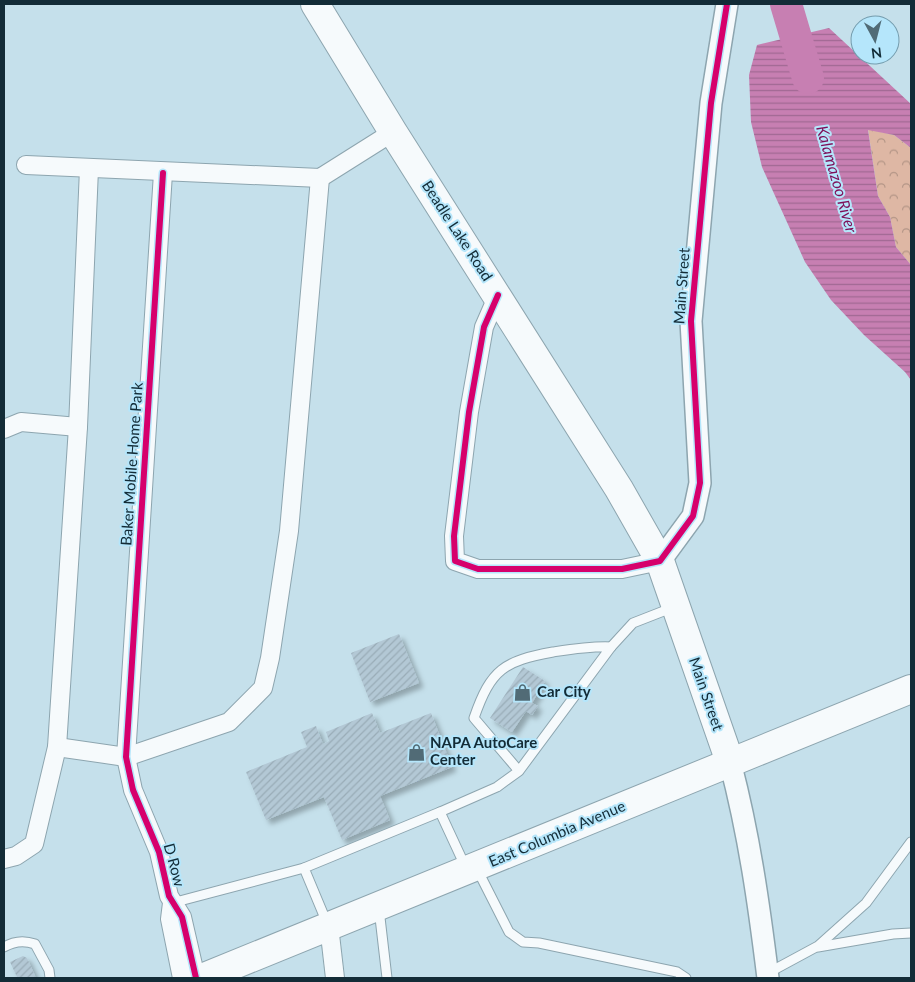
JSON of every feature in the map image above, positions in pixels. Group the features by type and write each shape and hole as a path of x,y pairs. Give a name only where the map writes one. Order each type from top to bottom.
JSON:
{"main road":[{"name":"Beadle Lake Road","path":"318,7 393,132 498,295 619,489 660,561"},
{"name":"Main Street","path":"660,561 730,762"},
{"name":"East Columbia Avenue","path":"202,978 911,689"}],"street":[{"name":"Main Street","path":"660,561 693,516 700,483 691,321 711,103 727,4"},
{"path":"26,165 163,173 320,178 393,132"},
{"path":"4,858 16,856 34,844 57,746 78,427 89,168"},
{"name":"Baker Mobile Home Park","path":"126,757 163,173"},
{"path":"57,746 126,757 229,722 263,688 270,658 289,531 320,178"},
{"path":"498,295 484,327 469,412 454,536 454,561 478,569 622,568 660,561"},
{"path":"4,429 21,422 78,427"},
{"name":"D Row","path":"126,757 134,790 159,852 172,903 170,919 182,978"},
{"name":"Main Street","path":"730,762 743,813 756,883 768,976"},
{"name":"D Row","path":"172,903 182,916 196,978"},
{"path":"328,926 335,978"}],"lane":[{"path":"172,903 304,868 497,787 519,771 611,647 633,623 676,606"},
{"path":"519,771 474,718 489,684 505,666 527,656 587,648 611,647"},
{"path":"440,812 509,932 523,942 540,943 677,972 686,978"},
{"path":"768,976 816,947 866,903 911,842"},
{"path":"304,868 328,926"},
{"path":"379,906 386,978"},
{"path":"816,947 893,934 911,933"},
{"path":"4,947 17,942 28,941 35,944 46,963 50,978"}],"green space":[{"path":"868,129 894,135 911,148 911,265 896,247 890,217 878,196"}],"water":[{"path":"829,28 850,47 850,65 869,65 911,104 911,148 894,135 868,130 878,196 890,217 896,247 911,265 911,380 831,300 805,262 762,167 751,122 749,75 757,45"}],"building":[{"path":"399,634 419,683 370,702 351,653"},
{"name":"Car City","path":"523,667 545,681 532,703 538,706 532,715 526,711 512,732 490,718"},
{"path":"372,713 380,733 431,713 452,767 380,796 390,820 342,840 324,797 266,820 246,772 307,747 301,732 316,726 323,744 329,741 326,732"},
{"path":"23,956 27,958 36,978 14,978 17,977 10,962"}],"waterway":[{"name":"Kalamazoo River","path":"786,4 808,78"}],"cycle path":[{"path":"498,295 484,327 469,412 454,536 455,561 478,569 622,569 660,561 693,516 700,483 691,321 711,103 727,4"},
{"path":"163,173 126,757 133,790 159,852 169,896 182,917 196,978"}],"place":[{"name":"Car City","path":"523,692"},
{"name":"NAPA AutoCare Center","path":"416,752"}]}
